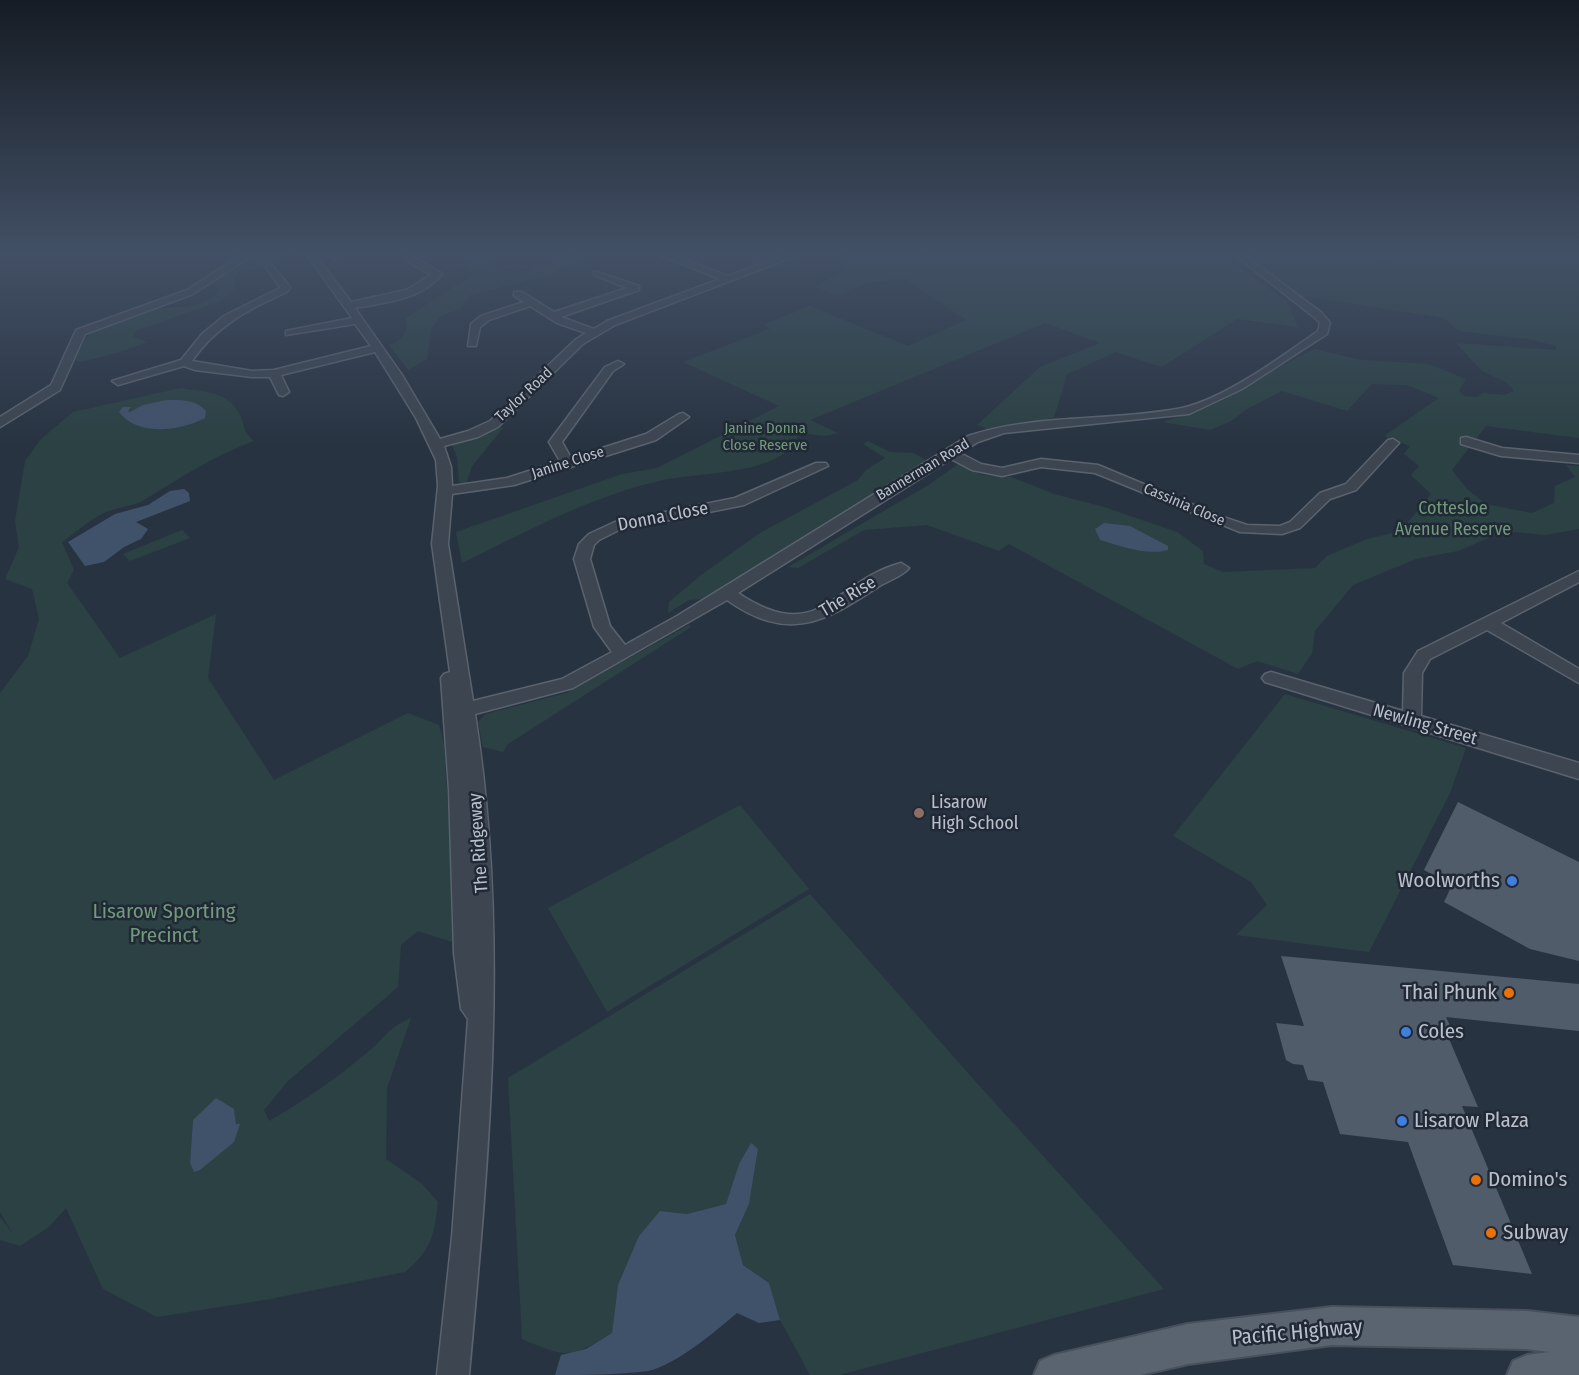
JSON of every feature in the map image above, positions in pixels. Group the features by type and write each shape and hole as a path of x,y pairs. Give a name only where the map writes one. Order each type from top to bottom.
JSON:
{"main road":[{"name":"Pacific Highway","path":"1054,1375 1188,1344 1332,1326 1527,1330 1579,1337"},
{"path":"1527,1375 1579,1369"}],"street":[{"path":"0,423 56,387 80,333 118,316"},
{"path":"118,381 185,362 198,342 213,327 231,316"},
{"name":"The Ridgeway","path":"355,316 438,444 447,491 439,537 451,630 449,667 459,717 473,764 473,909 479,1059 467,1237 453,1375"},
{"path":"472,344 475,326 490,316"},
{"path":"553,316 594,332"},
{"name":"Taylor Road","path":"438,444 473,434 494,424 579,342 611,323 629,316"},
{"name":"Bannerman Road","path":"459,717 561,687 623,654 728,593 973,439 1002,429 1185,411 1200,406 1295,353 1323,332 1325,323 1319,316"},
{"path":"290,333 358,320"},
{"path":"185,362 195,368 252,374 274,373 377,348"},
{"path":"568,463 555,442 609,369 618,364"},
{"path":"274,373 283,392"},
{"name":"Janine Close","path":"447,491 510,482 651,437 683,417"},
{"path":"1466,441 1501,452 1579,459"},
{"name":"Cassinia Close","path":"950,453 977,466 1002,472 1041,463 1089,467 1230,525 1263,530 1282,530 1295,525 1325,496 1351,486 1394,443"},
{"name":"Donna Close","path":"623,654 602,627 582,559 587,544 594,537 615,526 739,502 821,466"},
{"name":"The Rise","path":"728,593 762,615 784,620 801,620 817,616 888,573 901,568"},
{"path":"1412,721 1412,684 1417,663 1433,648 1579,576"},
{"path":"1487,622 1579,677"},
{"name":"Newling Street","path":"1271,678 1579,771"},
{"name":"The Ridgeway","path":"459,717 459,790 473,909"},
{"path":"459,790 467,785 465,772 473,764"}],"green space":[{"path":"123,316 178,316 135,331 133,337 147,342 120,352 80,362 76,360 88,336"},
{"path":"442,316 431,329 427,359 408,370 389,345 404,335 406,318"},
{"name":"Janine Donna Close Reserve","path":"784,316 835,316 908,346 966,320 960,316 1293,316 1298,327 1237,319 1162,367 1116,352 1067,374 1054,418 987,429 977,425 1040,367 1100,343 1045,323 810,420 838,433 826,436 800,433 790,448 779,457 748,468 663,480 610,495 536,527 462,563 456,532 622,474 657,468 779,406 683,362 770,329 764,324"},
{"name":"Cottesloe Avenue Reserve","path":"1432,316 1579,316 1579,438 1486,426 1452,470 1467,489 1486,504 1532,513 1554,503 1555,486 1575,477 1566,465 1579,466 1579,529 1546,535 1505,531 1458,551 1416,559 1353,585 1315,631 1312,653 1298,674 1257,661 1238,669 1009,544 999,551 927,525 864,530 798,568 788,567 930,484 958,464 982,475 1011,477 1054,494 1104,507 1177,532 1203,551 1204,564 1223,572 1315,568 1327,556 1367,539 1401,531 1431,494 1411,475 1419,466 1404,454 1410,446 1384,436 1439,398 1407,385 1372,384 1347,411 1282,391 1247,409 1231,421 1210,430 1163,422 1202,408 1314,349 1362,360 1428,364 1466,379 1459,391 1464,396 1478,397 1482,393 1504,395 1514,391 1506,382 1482,371 1456,343 1556,350 1556,346 1529,339 1459,331 1444,318"},
{"name":"Lisarow Sporting Precinct","path":"181,388 198,390 228,400 239,413 245,429 254,441 212,460 139,502 98,516 62,542 74,570 67,583 120,658 216,614 208,678 274,780 408,713 439,725 444,745 453,882 452,942 418,931 401,945 398,987 288,1081 264,1110 269,1121 295,1105 356,1062 391,1030 411,1018 387,1088 386,1159 422,1184 438,1202 430,1241 421,1256 405,1272 270,1299 157,1317 103,1289 66,1208 49,1227 20,1246 0,1240 0,1217 13,1234 0,1212 0,693 28,656 39,619 32,589 5,579 19,547 15,521 25,461 40,440 73,412","holes":["234,1109 236,1125 190,1163 193,1120"]},
{"path":"504,427 472,466 466,484 459,482 457,457 452,445"},
{"path":"868,441 890,452 913,453 928,461 704,599 689,600 668,613 669,602 701,575 760,533 858,480 866,470 885,458 863,444"},
{"path":"182,530 190,538 130,561 123,554"},
{"path":"689,625 691,627 508,744 503,752 483,747 478,722 486,714 566,693"},
{"path":"1285,694 1466,748 1450,793 1369,952 1236,935 1267,905 1251,882 1173,836"},
{"path":"740,805 809,889 607,1012 548,908"},
{"path":"810,894 975,1081 1164,1289 839,1375 810,1375 780,1320 769,1283 743,1265 735,1235 749,1204 758,1149 739,1164 726,1204 687,1214 660,1211 618,1285 612,1333 586,1348 568,1353 549,1350 522,1339 508,1078"}],"water":[{"path":"166,400 188,401 197,404 206,411 205,418 184,426 160,429 137,425 127,420 119,412 123,407 131,407 128,411 130,412 143,405"},
{"path":"184,489 189,493 190,501 136,522 148,529 141,539 124,547 104,562 85,566 68,542 115,514 148,505 170,491"},
{"path":"1104,523 1130,526 1168,546 1168,550 1143,551 1100,540 1095,529"},
{"path":"216,1098 234,1109 236,1124 240,1124 234,1142 200,1170 194,1172 190,1163 193,1120"},
{"path":"751,1143 758,1149 749,1204 735,1235 743,1265 769,1283 780,1320 759,1323 737,1313 682,1355 648,1371 555,1375 561,1355 586,1349 612,1333 618,1285 639,1236 660,1211 687,1214 726,1204 739,1164"}],"building":[{"name":"Woolworths","path":"1458,802 1579,862 1579,961 1530,949 1444,902 1452,885 1424,870"},
{"name":"Lisarow Plaza","path":"1281,956 1579,984 1579,1031 1446,1017 1451,1028 1444,1027 1478,1107 1462,1106 1532,1274 1453,1265 1408,1142 1340,1134 1323,1082 1308,1080 1303,1065 1293,1064 1286,1060 1276,1023 1304,1026"}],"place":[{"name":"Lisarow High School","path":"919,813"},
{"name":"Woolworths","path":"1512,881"},
{"name":"Thai Phunk","path":"1509,993"},
{"name":"Coles","path":"1406,1032"},
{"name":"Lisarow Plaza","path":"1402,1121"},
{"name":"Domino's","path":"1476,1180"},
{"name":"Subway","path":"1491,1233"}]}
